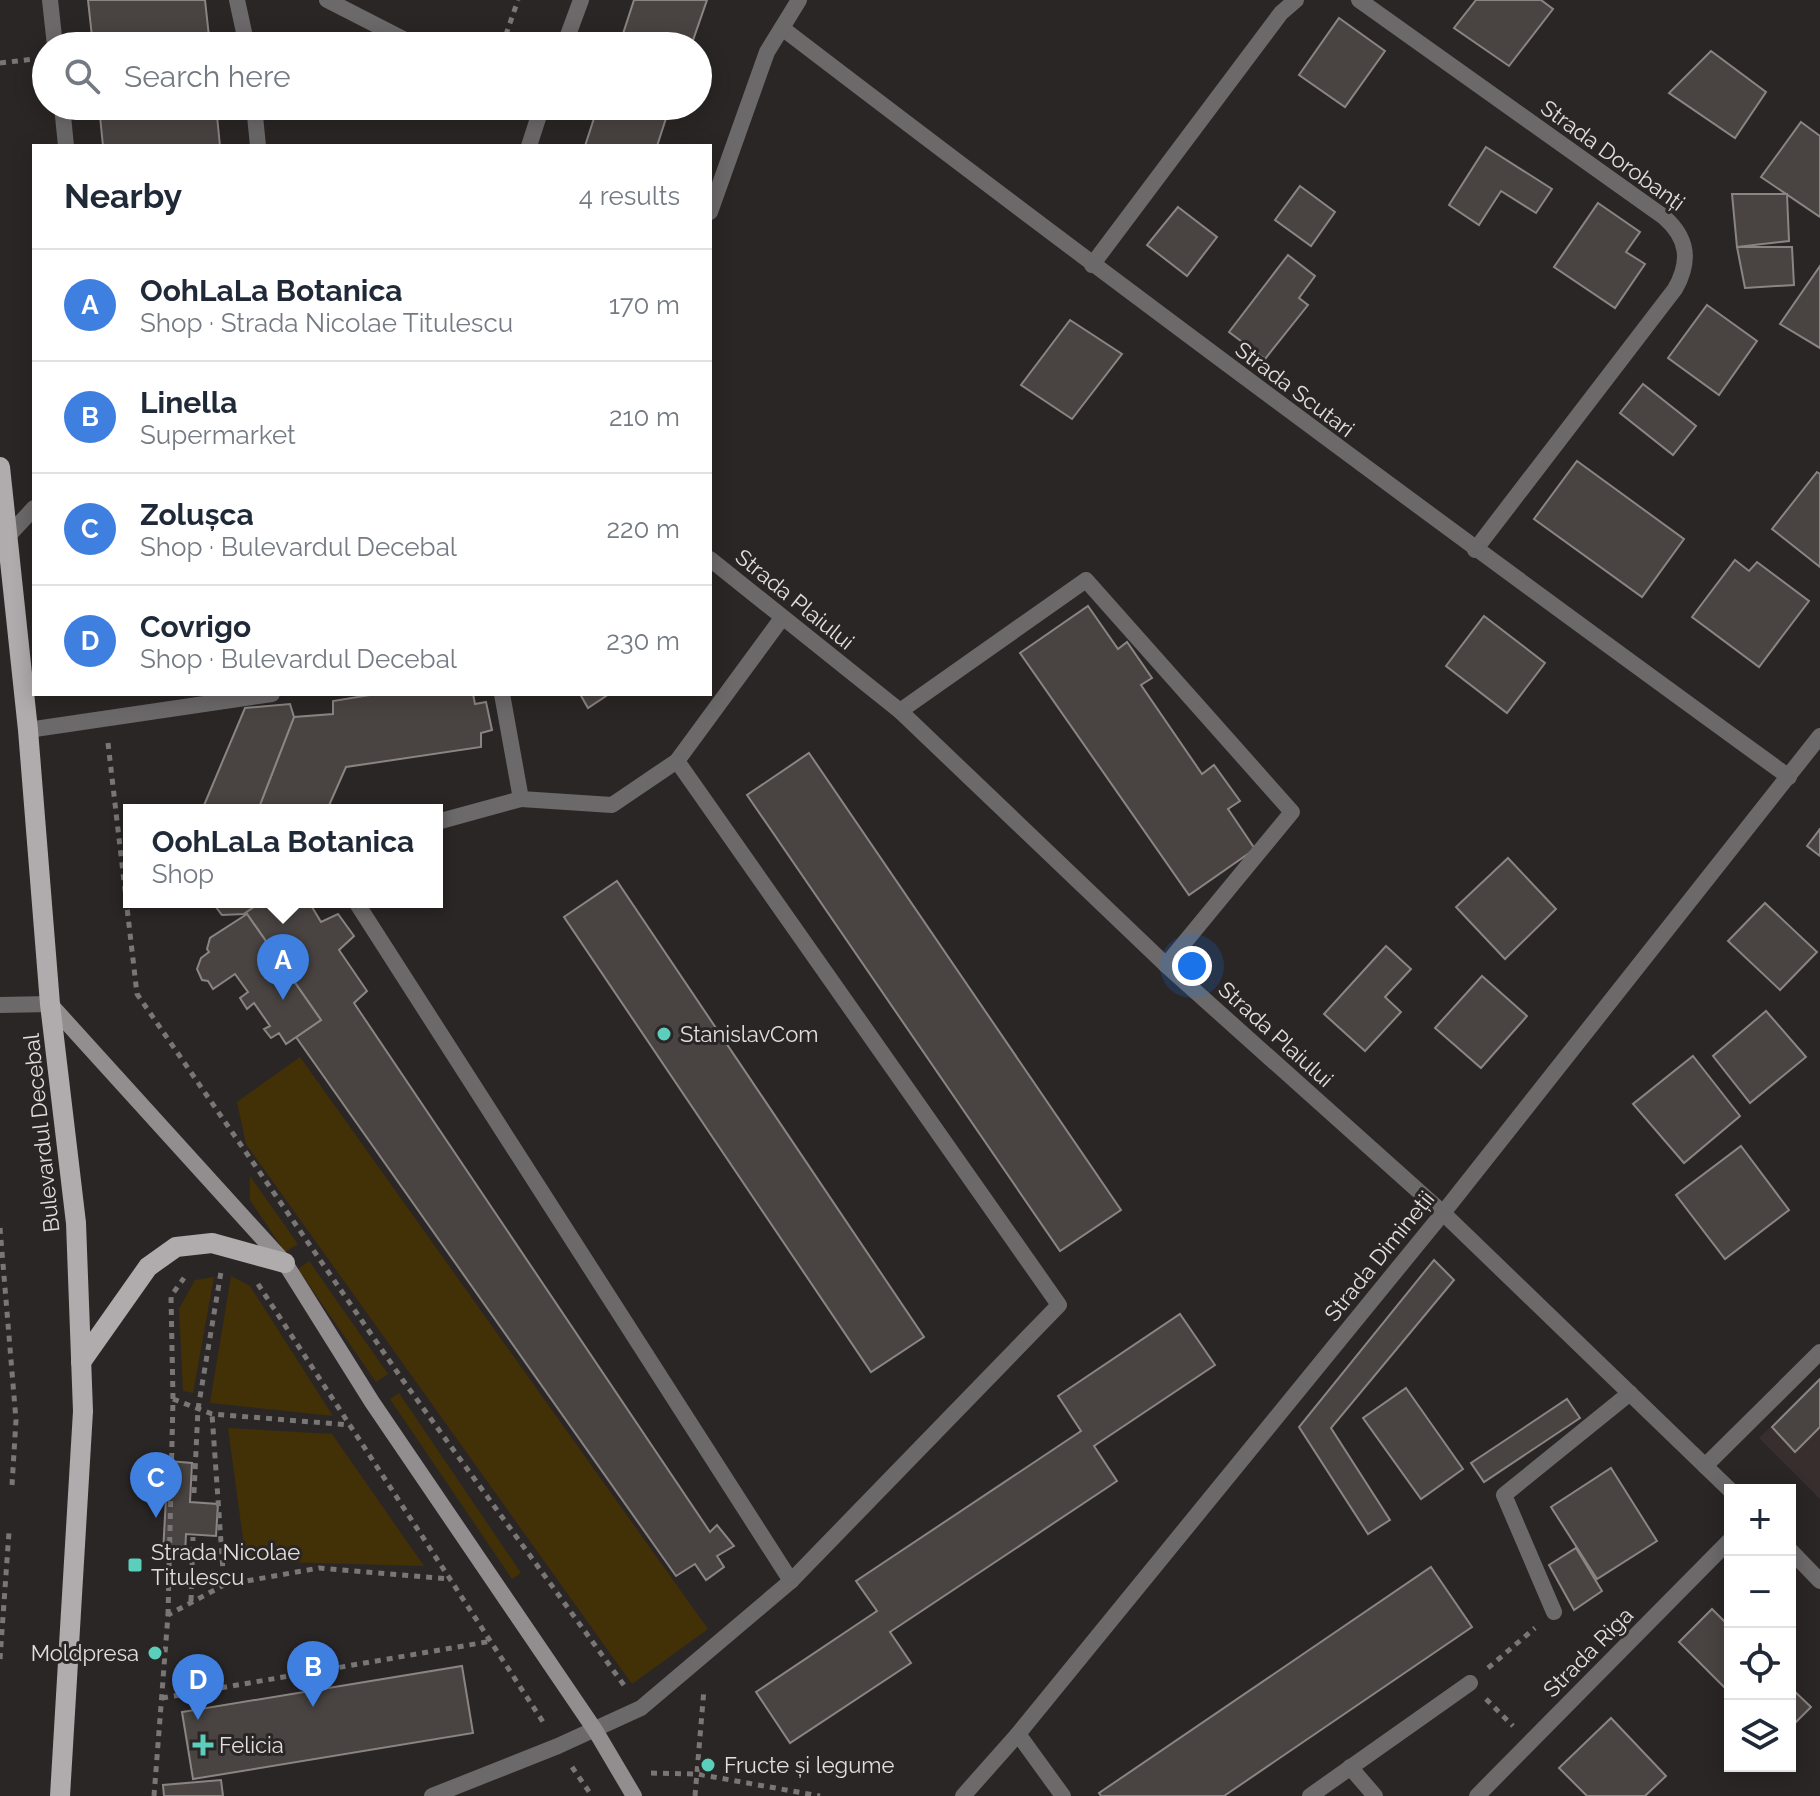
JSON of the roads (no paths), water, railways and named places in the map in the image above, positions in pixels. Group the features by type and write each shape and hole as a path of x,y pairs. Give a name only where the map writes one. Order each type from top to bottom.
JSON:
{"main road":[{"name":"Bulevardul Decebal","path":"0,467 28,730 50,1004 76,1223 83,1411 60,1796"},
{"path":"81,1362 148,1267 176,1247 212,1243 285,1263"}],"street":[{"path":"50,0 53,32"},
{"path":"237,0 244,32"},
{"path":"327,0 390,32"},
{"path":"569,32 581,0"},
{"path":"712,206 767,52 799,0"},
{"path":"1092,265 1281,13 1296,0"},
{"name":"Strada Dorobanți","path":"1359,0 1664,217 1676,227 1686,249 1683,276 1675,289 1475,550"},
{"name":"Strada Scutari","path":"782,28 1092,265 1475,550 1789,777"},
{"path":"63,120 66,144"},
{"path":"255,120 258,144"},
{"path":"530,144 537,120"},
{"path":"8,536 32,510"},
{"name":"Strada Plaiului","path":"712,561 900,711 1166,965 1443,1213 1724,1484"},
{"path":"900,711 1086,580 1292,812 1166,965"},
{"path":"443,820 521,799 612,805 677,761 782,618"},
{"path":"28,730 259,696"},
{"path":"502,696 521,799"},
{"name":"Strada Dimineții","path":"963,1796 1018,1734 1443,1213 1820,736"},
{"path":"432,1796 558,1746 641,1708 791,1581 1059,1305 677,761"},
{"path":"360,908 791,1581"},
{"path":"0,1005 50,1004 285,1263 372,1402 595,1730 634,1796"},
{"path":"1705,1466 1820,1352"},
{"path":"1554,1612 1504,1495 1630,1393"},
{"name":"Strada Riga","path":"1477,1796 1724,1546"},
{"path":"1796,1556 1820,1581"},
{"path":"1310,1796 1470,1683"},
{"path":"1018,1734 1063,1796"},
{"path":"1350,1767 1375,1796"}],"place":[{"name":"OohLaLa Botanica","path":"283,1000"},
{"name":"StanislavCom","path":"664,1034"},
{"name":"Zolușca","path":"156,1518"},
{"name":"Strada Nicolae Titulescu","path":"135,1565"},
{"name":"Moldpresa","path":"155,1653"},
{"name":"Linella","path":"313,1707"},
{"name":"Covrigo","path":"198,1720"},
{"name":"Felicia","path":"203,1745"},
{"name":"Fructe și legume","path":"708,1765"}]}
